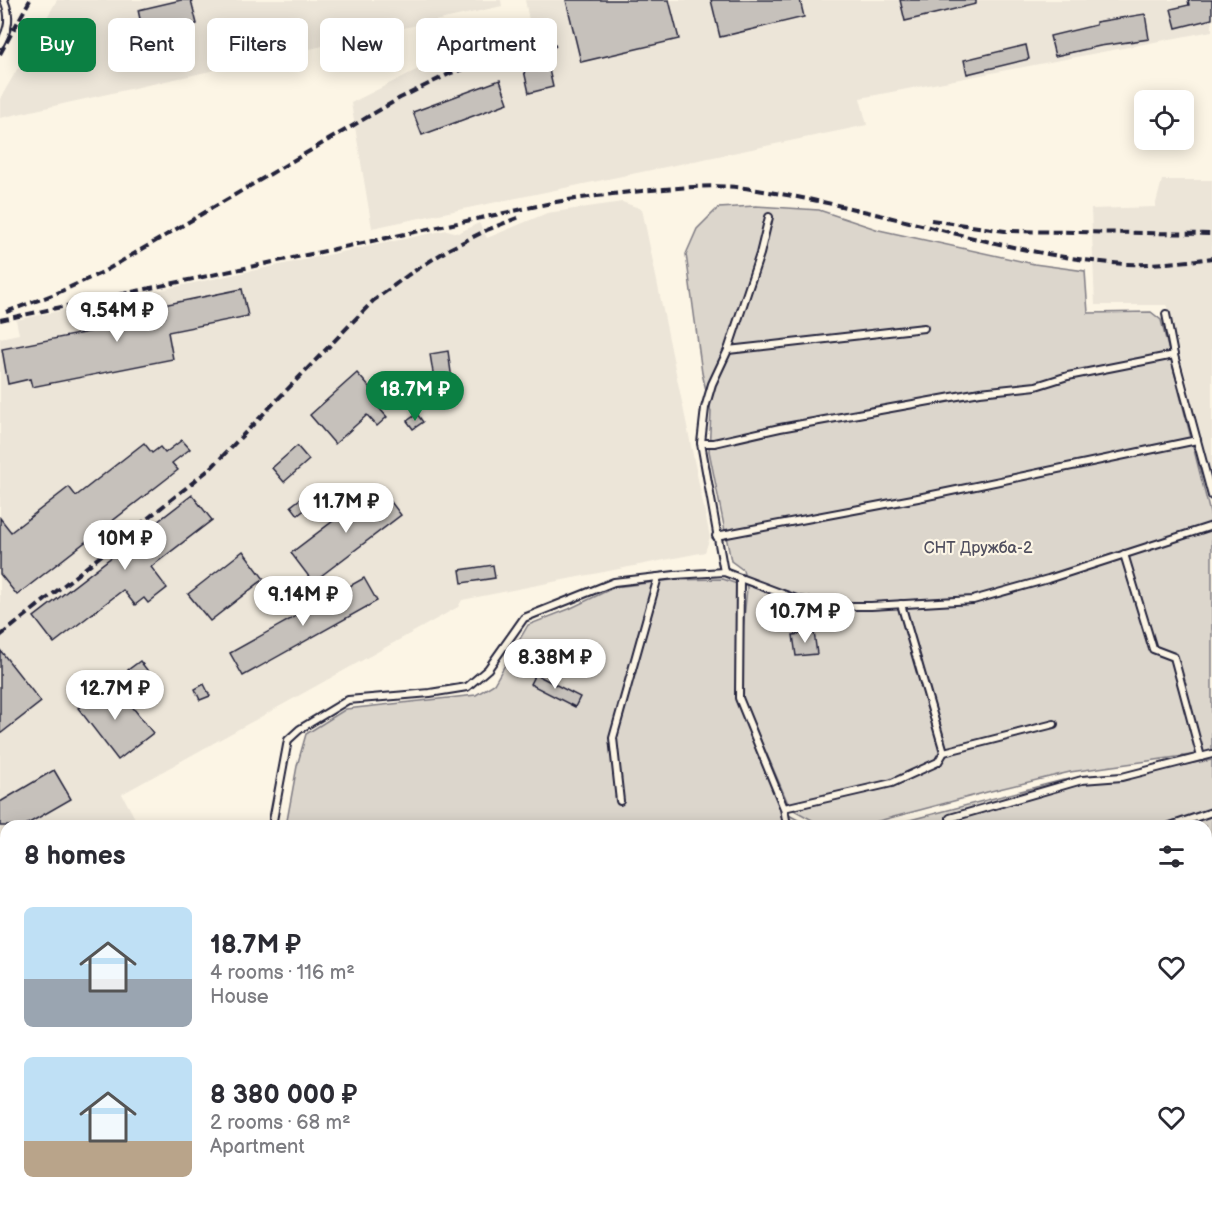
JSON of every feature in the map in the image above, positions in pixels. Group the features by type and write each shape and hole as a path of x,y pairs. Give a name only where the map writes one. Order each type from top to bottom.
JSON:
{"lane":[{"path":"0,44 9,24 9,13 4,0"},
{"path":"724,572 700,443 705,408 712,384 728,350 760,254 769,217"},
{"path":"1166,314 1174,355 1212,496"},
{"path":"728,350 924,328"},
{"path":"700,443 714,443 780,428 980,392 1036,386 1068,376 1174,355"},
{"path":"716,536 918,498 1197,440"},
{"path":"273,820 288,740 300,729 348,700 466,687 488,669 524,618 614,582 724,572 799,600 830,606 973,600 1212,526"},
{"path":"1124,554 1153,649 1174,657 1202,758"},
{"path":"620,801 614,738 658,577"},
{"path":"740,578 739,698 784,808 785,820"},
{"path":"902,604 944,752"},
{"path":"784,808 892,783 938,762 944,752 1054,724"},
{"path":"950,818 1082,780 1122,777 1212,754"},
{"path":"1188,820 1212,812"}],"shaded area":[{"path":"57,0 501,0 502,6 448,18 416,18 416,25 404,28 404,18 320,18 320,47 308,49 308,18 207,18 207,72 0,118 0,99 18,68 18,72 96,72 96,18 47,18"},
{"path":"525,0 1212,0 1212,31 860,98 867,125 372,228 351,103 416,70 416,72 557,72 557,18 529,18"},
{"path":"1162,180 1212,180 1212,478 1167,305 1095,305 1091,209 1155,207"},
{"path":"622,202 642,209 710,537 705,552 462,600 458,607 122,794 136,820 0,820 0,338 19,334 16,320 447,230 458,233 479,223 487,238 547,213"}],"green space":[{"name":"СНТ Дружба-2","path":"756,206 819,210 879,230 1034,264 1085,271 1088,313 1151,312 1161,320 1212,521 1212,752 1070,772 882,820 812,820 790,808 741,694 741,649 747,588 743,570 731,561 709,451 711,412 702,373 686,254 697,229 718,208"},
{"path":"723,579 737,584 736,698 783,812 798,820 287,820 297,766 306,734 346,709 476,695 494,684 528,625 615,587 672,580"},
{"path":"1212,760 1212,820 910,820 1063,780 1125,774"}],"building":[{"path":"181,0 191,0 197,24 195,24 195,18 140,18 138,10"},
{"path":"566,0 669,0 679,39 581,62"},
{"path":"711,0 800,0 804,17 720,37"},
{"path":"900,0 976,0 976,4 905,21"},
{"path":"1188,0 1212,0 1212,19 1176,28 1171,9 1189,5"},
{"path":"1145,14 1149,39 1100,46 1055,56 1050,36 1096,25 1096,22"},
{"path":"1026,45 1029,59 967,74 964,60"},
{"path":"524,72 550,72 553,87 529,93"},
{"path":"500,80 508,103 422,135 413,112"},
{"path":"242,289 248,316 168,332 173,359 32,387 30,379 8,384 2,349 165,317 163,305"},
{"path":"448,351 454,394 437,397 430,354"},
{"path":"357,373 377,396 372,400 387,417 377,426 367,415 335,444 310,415"},
{"path":"417,414 423,422 413,429 407,421"},
{"path":"182,440 190,449 172,463 178,470 17,595 0,574 0,518 11,532 69,487 76,496 144,443 152,453 160,447 165,453"},
{"path":"297,446 309,460 284,482 272,468"},
{"path":"379,486 401,515 313,582 291,553"},
{"path":"192,495 212,520 151,567 167,588 148,603 144,598 135,605 123,590 54,643 34,617"},
{"path":"300,499 307,508 298,515 291,506"},
{"path":"243,551 264,579 210,621 188,594"},
{"path":"493,565 495,578 462,583 460,570"},
{"path":"364,578 377,601 243,676 230,653"},
{"path":"814,632 817,654 796,656 793,635"},
{"path":"0,650 41,702 0,734"},
{"path":"140,661 155,680 143,689 128,670"},
{"path":"535,674 580,697 575,707 530,684"},
{"path":"112,681 153,733 118,760 78,708"},
{"path":"204,684 210,696 200,700 195,689"},
{"path":"54,770 71,799 34,820 0,820 0,802"}],"railway":[{"path":"0,54 30,0"},
{"path":"6,312 55,294 103,272 400,98 454,72"},
{"path":"0,320 556,202 697,187 740,187 778,193 860,210 1008,246 1086,260 1148,264 1212,258"},
{"path":"0,636 211,468 373,301 449,249 522,216"},
{"path":"931,220 1005,231 1212,234"}]}
